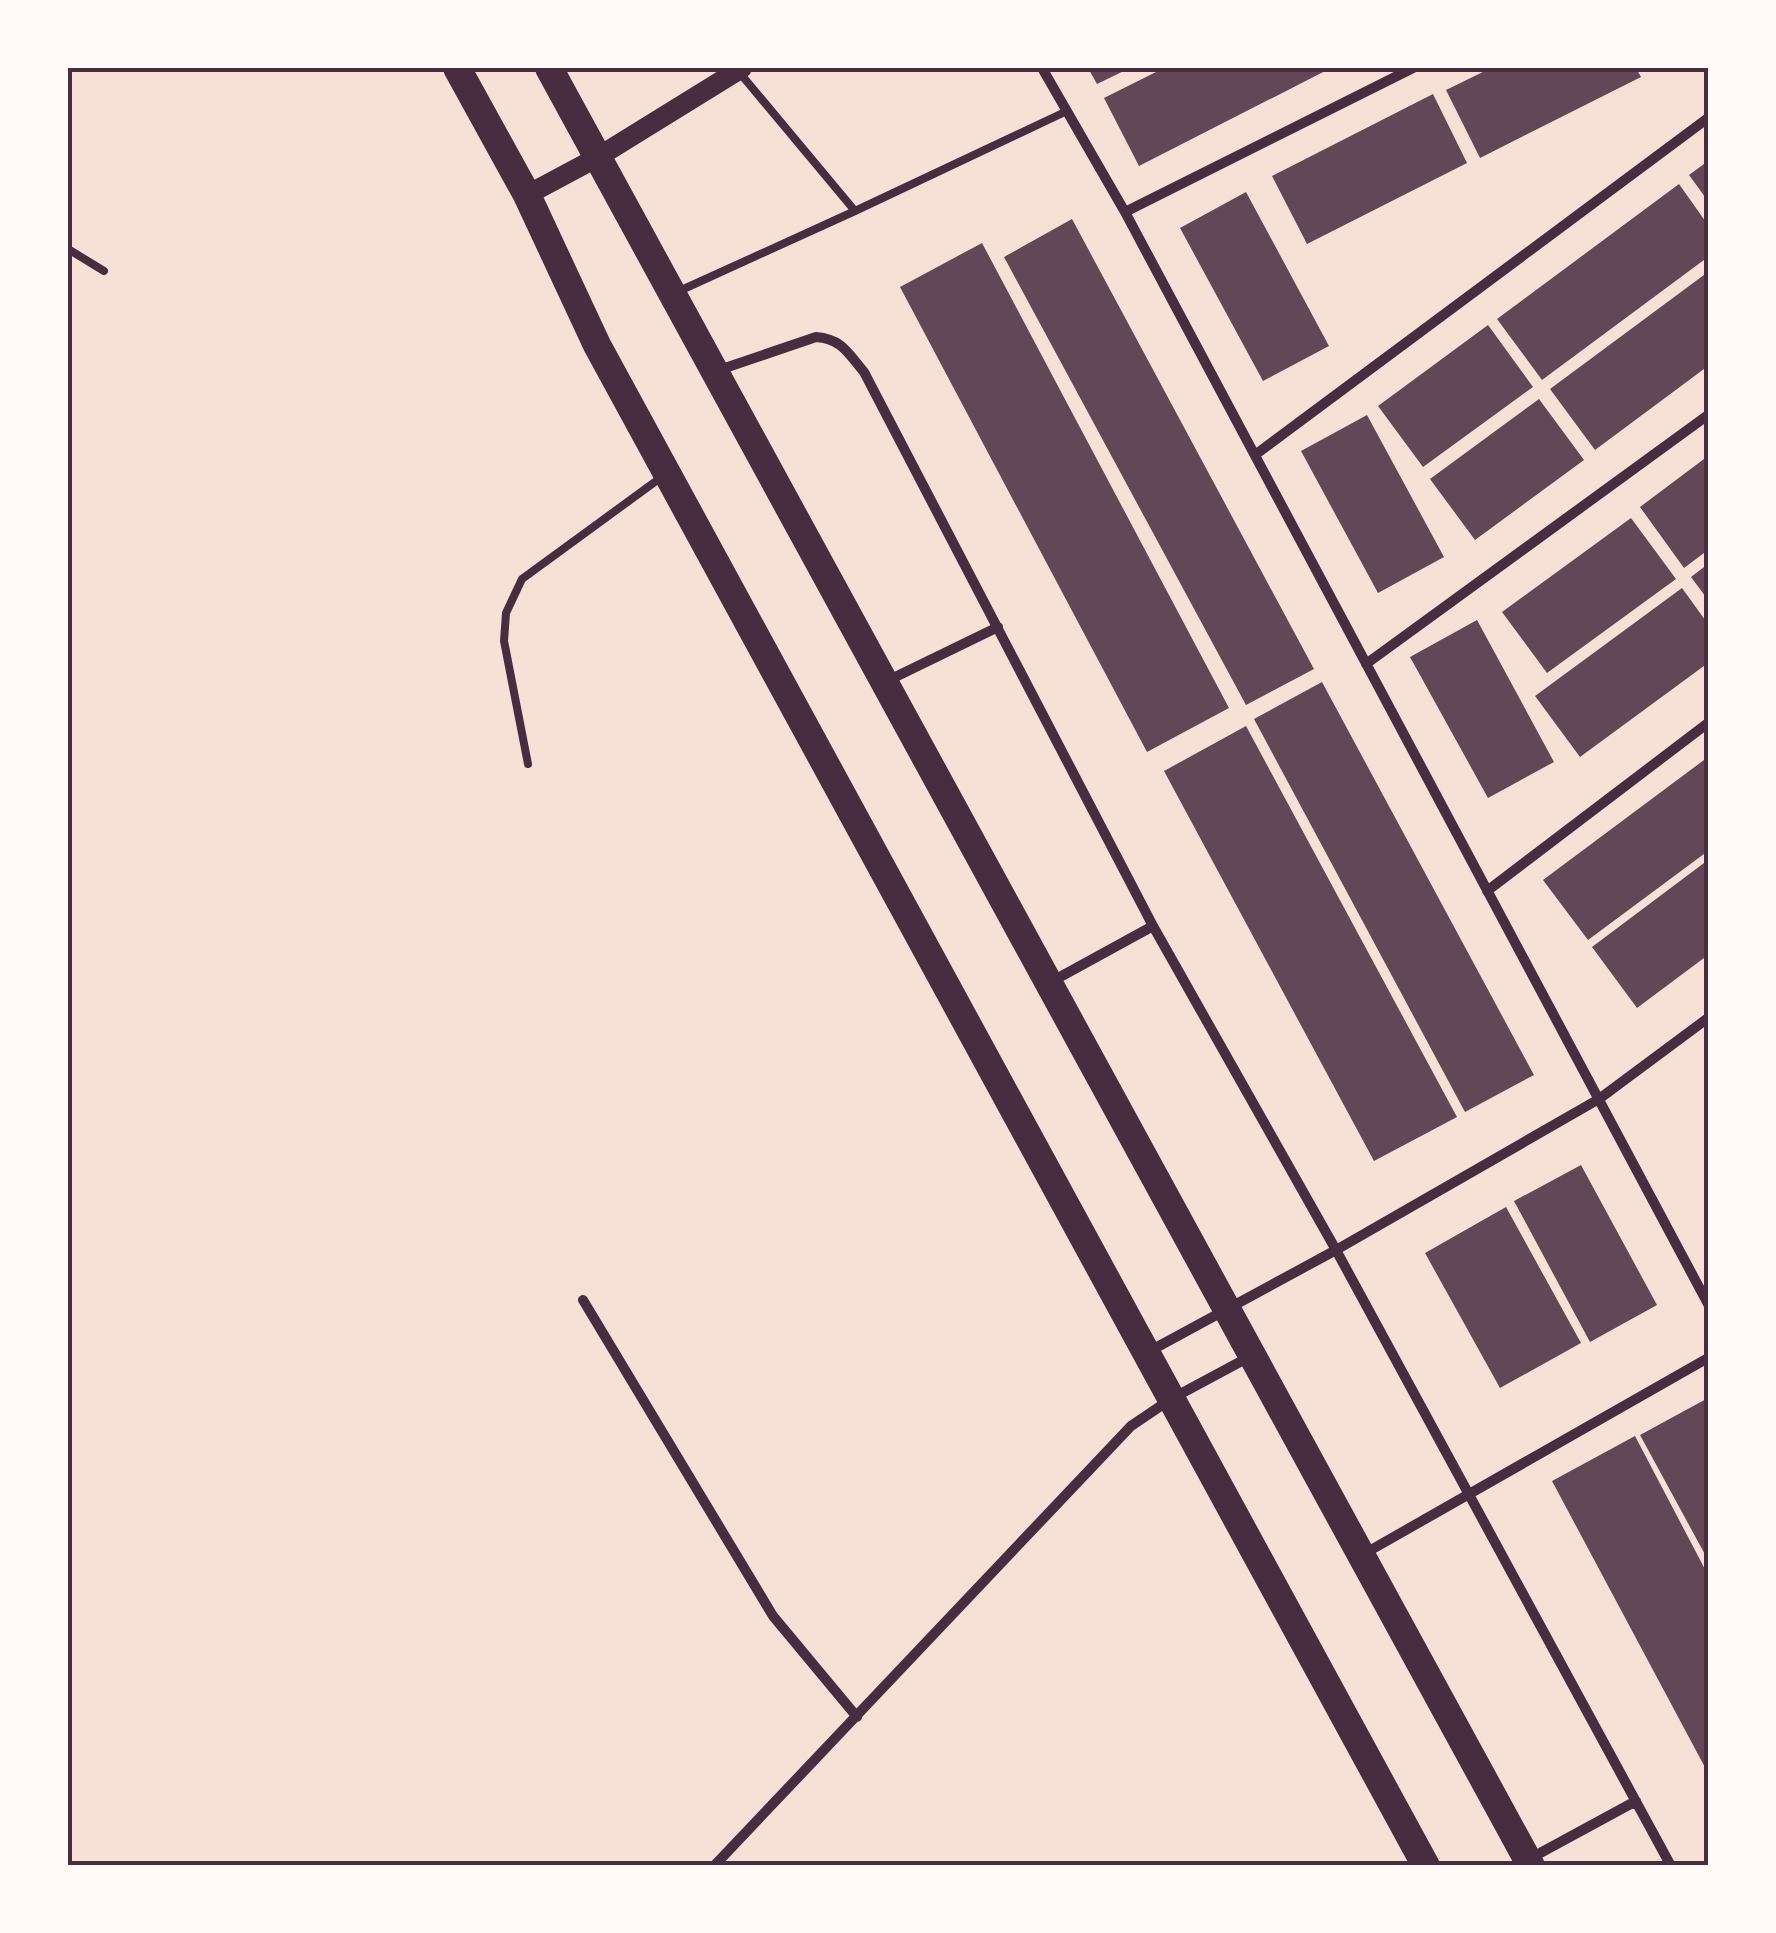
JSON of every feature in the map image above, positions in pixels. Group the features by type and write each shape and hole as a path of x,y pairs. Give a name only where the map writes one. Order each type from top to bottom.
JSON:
{"highway":[{"path":"457,68 526,196 597,346 1426,1866"},
{"path":"549,68 1529,1863"}],"main road":[{"path":"526,196 598,157 740,69"}],"street":[{"path":"1042,68 1125,212 1708,1304"},
{"path":"1125,212 1413,68"},
{"path":"1254,455 1708,118"},
{"path":"715,372 816,337 830,338 842,345 864,372 1154,926 1336,1250 1671,1866"},
{"path":"1366,664 1708,414"},
{"path":"885,682 998,627"},
{"path":"1488,890 1708,723"},
{"path":"1049,983 1154,926"},
{"path":"1146,1353 1336,1250 1598,1099 1708,1018"},
{"path":"584,1300 773,1616 856,1716"},
{"path":"714,1866 1131,1426 1252,1356"},
{"path":"1361,1555 1708,1358"},
{"path":"1529,1863 1636,1801"}],"lane":[{"path":"740,69 855,211"},
{"path":"673,294 1067,110"},
{"path":"68,249 104,271"},
{"path":"528,764 504,641 506,613 522,580 667,474"}],"building":[{"path":"1088,68 1130,68 1097,84"},
{"path":"1164,68 1331,68 1139,166 1104,98"},
{"path":"1491,68 1636,68 1641,77 1480,158 1446,90"},
{"path":"1433,94 1467,163 1307,244 1272,176"},
{"path":"1708,161 1708,201 1689,175"},
{"path":"1679,184 1708,225 1708,257 1542,380 1497,319"},
{"path":"1246,192 1329,346 1263,381 1180,228"},
{"path":"1072,219 1314,669 1246,705 1004,257"},
{"path":"982,243 1229,708 1147,752 900,287"},
{"path":"1708,272 1708,366 1595,450 1550,389"},
{"path":"1488,325 1533,387 1423,467 1378,406"},
{"path":"1539,399 1584,460 1475,540 1430,479"},
{"path":"1367,415 1444,557 1378,593 1301,451"},
{"path":"1708,456 1708,550 1684,568 1640,507"},
{"path":"1631,518 1676,579 1547,673 1502,612"},
{"path":"1708,564 1708,600 1691,577"},
{"path":"1682,588 1708,624 1708,663 1580,757 1535,696"},
{"path":"1477,620 1554,762 1488,798 1410,657"},
{"path":"1322,682 1534,1075 1465,1112 1254,719"},
{"path":"1246,726 1457,1117 1374,1161 1164,771"},
{"path":"1708,757 1708,851 1588,940 1543,880"},
{"path":"1708,860 1708,955 1637,1008 1592,947"},
{"path":"1581,1165 1657,1305 1590,1342 1514,1201"},
{"path":"1506,1207 1581,1343 1500,1388 1425,1253"},
{"path":"1708,1398 1708,1560 1640,1435"},
{"path":"1635,1436 1708,1575 1708,1773 1552,1481"}]}
